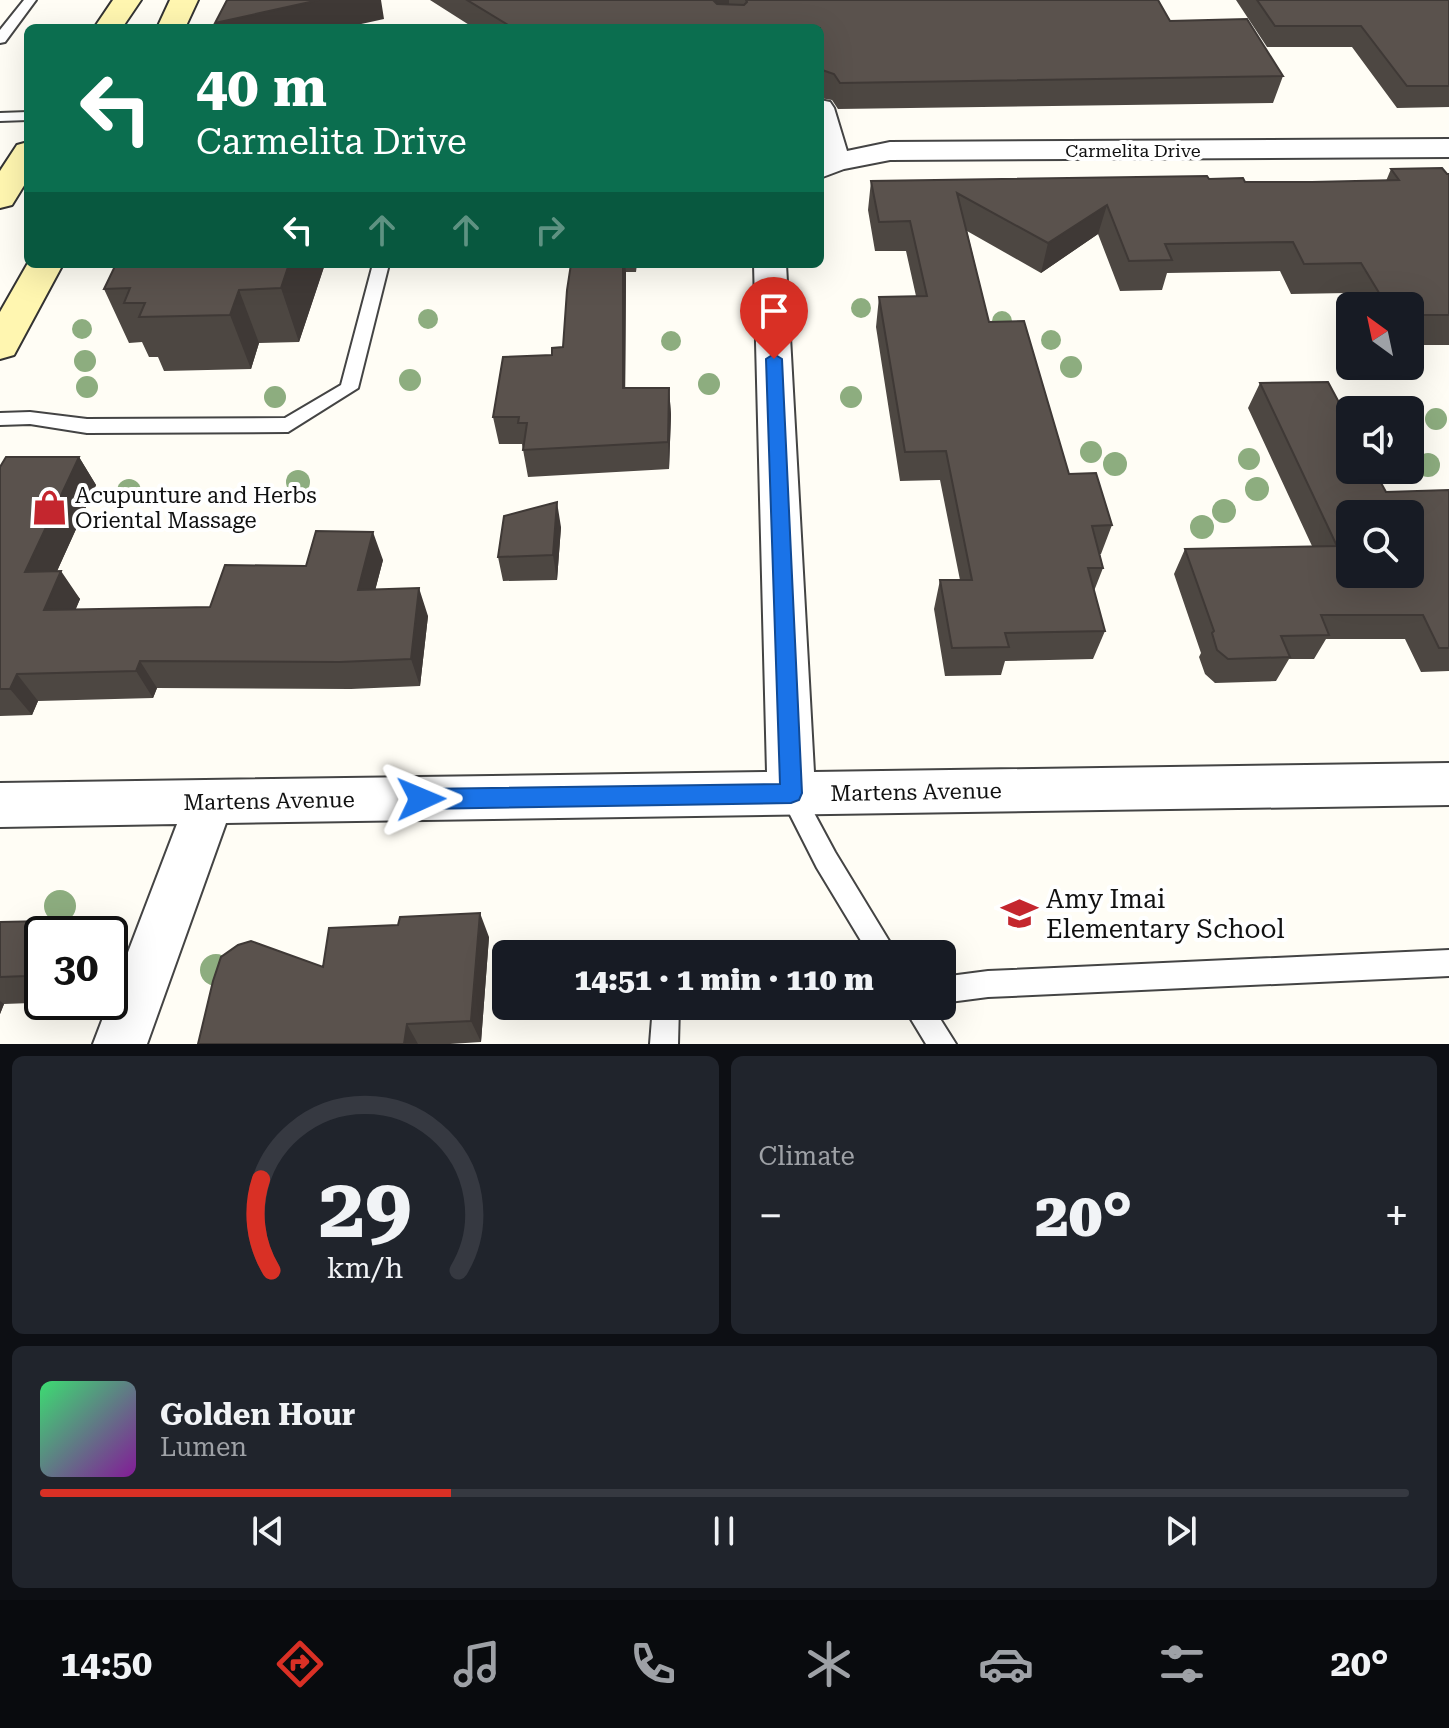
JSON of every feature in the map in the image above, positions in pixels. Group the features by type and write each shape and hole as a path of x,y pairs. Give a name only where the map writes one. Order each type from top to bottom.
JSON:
{"main road":[{"path":"111,24 127,0"},
{"path":"173,24 184,0"},
{"path":"0,198 24,159"},
{"path":"0,346 43,268"}],"street":[{"path":"824,141 827,166"},
{"name":"Carmelita Drive","path":"827,166 890,151 1449,148"},
{"path":"770,268 791,793"},
{"name":"Martens Avenue","path":"0,805 1449,784"},
{"path":"120,1044 210,802"}],"lane":[{"path":"0,39 30,0"},
{"path":"0,117 24,116"},
{"path":"0,419 30,418 87,426 288,425 349,388 380,268"},
{"path":"791,793 826,860 875,940"},
{"path":"956,988 988,984 1449,963"},
{"path":"664,1044 665,1020"},
{"path":"926,1020 942,1044"}],"building":[{"path":"227,0 319,0 215,23"},
{"path":"467,0 715,0 717,4 744,5 746,0 1158,0 1170,21 1247,19 1283,76 840,83 834,74 824,71 824,24 506,24"},
{"path":"1257,0 1449,0 1449,86 1407,86 1361,26 1275,26"},
{"path":"1442,168 1449,174 1449,315 1424,315 1424,292 1379,292 1361,263 1304,264 1293,242 1165,244 1172,260 1129,261 1107,205 1048,243 957,193 989,322 1024,321 1069,474 1096,473 1112,525 1092,526 1103,568 1088,568 1105,631 1005,633 1009,647 952,648 940,580 972,580 946,451 905,452 879,297 927,296 910,221 879,222 871,181 1207,176 1209,179 1243,178 1245,182 1399,180 1391,169"},
{"path":"114,268 288,268 281,288 239,290 230,315 139,317 145,303 124,303 130,288 104,289"},
{"path":"570,268 623,268 623,388 669,388 668,442 523,450 527,423 518,423 519,417 493,417 503,357 552,355 552,348 563,347"},
{"path":"1328,382 1336,397 1336,484 1382,484 1386,492 1449,490 1449,648 1439,648 1423,615 1321,615 1329,635 1281,636 1290,657 1228,659 1217,650 1214,631 1185,549 1336,546 1336,588 1424,588 1424,500 1336,500 1336,544 1260,383"},
{"path":"6,457 79,457 25,572 61,571 44,610 210,607 225,565 306,566 316,531 373,532 358,590 419,588 411,659 339,662 140,661 136,671 17,674 10,689 0,689 0,467"},
{"path":"557,502 553,555 498,557 504,516"},
{"path":"480,913 471,1021 407,1024 404,1044 198,1044 221,957 238,945 251,941 323,967 329,928 398,925 400,917"},
{"path":"24,921 24,976 0,977 0,922"}],"place":[{"name":"Acupunture and Herbs Oriental Massage","path":"49,508"},
{"name":"Amy Imai Elementary School","path":"1020,914"}],"route":[{"path":"421,799 791,793 774,359"}]}
